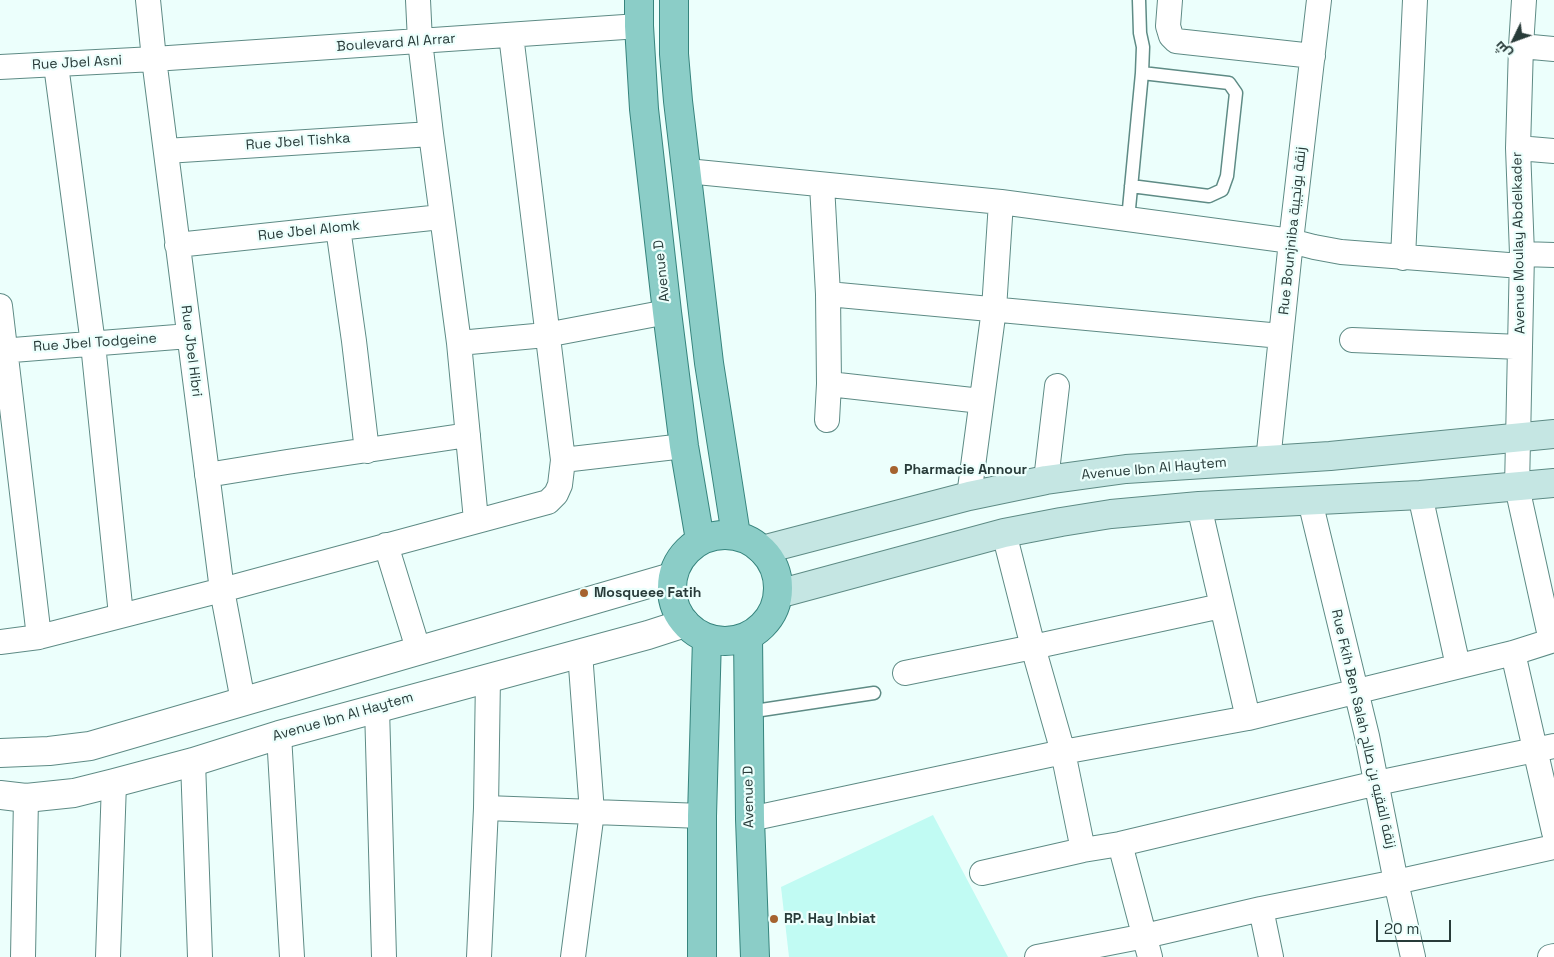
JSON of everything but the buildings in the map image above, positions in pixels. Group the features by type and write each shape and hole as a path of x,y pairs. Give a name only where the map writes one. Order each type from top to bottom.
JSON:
{"main road":[{"path":"674,0 674,54 709,363 736,535"},
{"name":"Avenue D","path":"639,13 644,109 666,312 684,446 700,540"},
{"name":"Avenue Ibn Al Haytem","path":"762,550 969,496 1046,480 1126,469 1268,461 1554,434"},
{"path":"778,594 1004,533 1111,514 1200,506 1420,495 1554,483"},
{"path":"717,535 736,535 754,543 772,563 777,578 778,594 773,611 763,625 748,636 735,640 720,641 696,630 676,609 672,594 672,577 677,562 687,550 700,540 717,535"},
{"path":"696,630 702,816 702,957"},
{"name":"Avenue D","path":"748,636 750,819 755,957"}],"street":[{"name":"Rue Jbel Hibri","path":"148,0 177,245 222,590 243,701"},
{"path":"418,0 420,41 430,134 458,343 476,520"},
{"path":"1170,0 1168,26 1171,36 1176,41 1313,56"},
{"name":"Rue Bounjniba زنقة بونجيبة","path":"1268,461 1319,0"},
{"path":"1403,258 1415,0"},
{"name":"Avenue Moulay Abdelkader","path":"1524,0 1518,148 1521,260 1517,487 1553,641"},
{"name":"Boulevard Al Arrar","path":"154,59 511,35 639,13"},
{"path":"0,642 40,637 222,590 548,502 556,494 560,485 563,460 546,335 511,35"},
{"path":"1521,46 1554,49"},
{"name":"Rue Jbel Asni","path":"0,67 154,59"},
{"path":"56,64 93,344 121,615"},
{"name":"Rue Jbel Tishka","path":"166,151 430,134"},
{"path":"1518,148 1554,151"},
{"path":"688,171 1000,202 1291,241 1342,252 1403,258 1521,260 1554,255"},
{"path":"822,185 828,294 829,384 826,420"},
{"path":"969,496 994,309 1000,202"},
{"name":"Rue Jbel Alomk","path":"177,245 442,217"},
{"path":"338,228 367,451"},
{"path":"828,294 1281,336"},
{"path":"0,306 3,350 40,637"},
{"path":"458,343 546,335 666,312"},
{"name":"Rue Jbel Todgeine","path":"3,350 189,336"},
{"path":"1352,340 1520,347"},
{"path":"829,384 981,401"},
{"path":"1046,480 1058,386"},
{"path":"207,476 286,462 468,436"},
{"path":"563,460 684,446"},
{"path":"1420,495 1458,666"},
{"name":"Rue Fkih Ben Salah زنقة الفقيه بن صالح","path":"1310,501 1357,692 1413,957"},
{"path":"1200,506 1221,606 1248,718"},
{"path":"1004,533 1062,752 1083,850"},
{"path":"386,545 419,652"},
{"path":"0,753 49,751 90,746 672,577"},
{"path":"905,673 1221,606"},
{"name":"Avenue Ibn Al Haytem","path":"13,796 74,793 114,784 279,735 488,677 648,635 696,630"},
{"path":"750,819 1062,752 1248,718 1553,641"},
{"path":"1513,652 1545,748 1554,832"},
{"path":"573,957 592,812 580,653"},
{"path":"479,957 486,808 488,677"},
{"path":"377,708 384,957"},
{"path":"279,735 292,957"},
{"path":"982,873 1083,850 1120,844 1377,783 1545,748"},
{"path":"193,762 200,957"},
{"path":"108,957 114,784"},
{"path":"13,796 23,957"},
{"path":"486,808 702,816"},
{"path":"1120,844 1148,947"},
{"path":"1037,957 1148,947 1261,909 1396,882 1554,847"},
{"path":"1261,909 1271,957"},
{"path":"1550,957 1554,956"}],"lane":[{"path":"1128,220 1142,73 1143,47 1140,33 1139,0"},
{"path":"1131,186 1209,196 1222,190 1227,176 1236,93 1229,83 1142,73"},
{"path":"748,712 874,693"}],"shaded area":[{"path":"933,815 1008,957 789,957 781,887"}],"place":[{"name":"Pharmacie Annour","path":"894,470"},
{"name":"Mosqueee Fatih","path":"584,593"},
{"name":"RP. Hay Inbiat","path":"774,919"}]}
